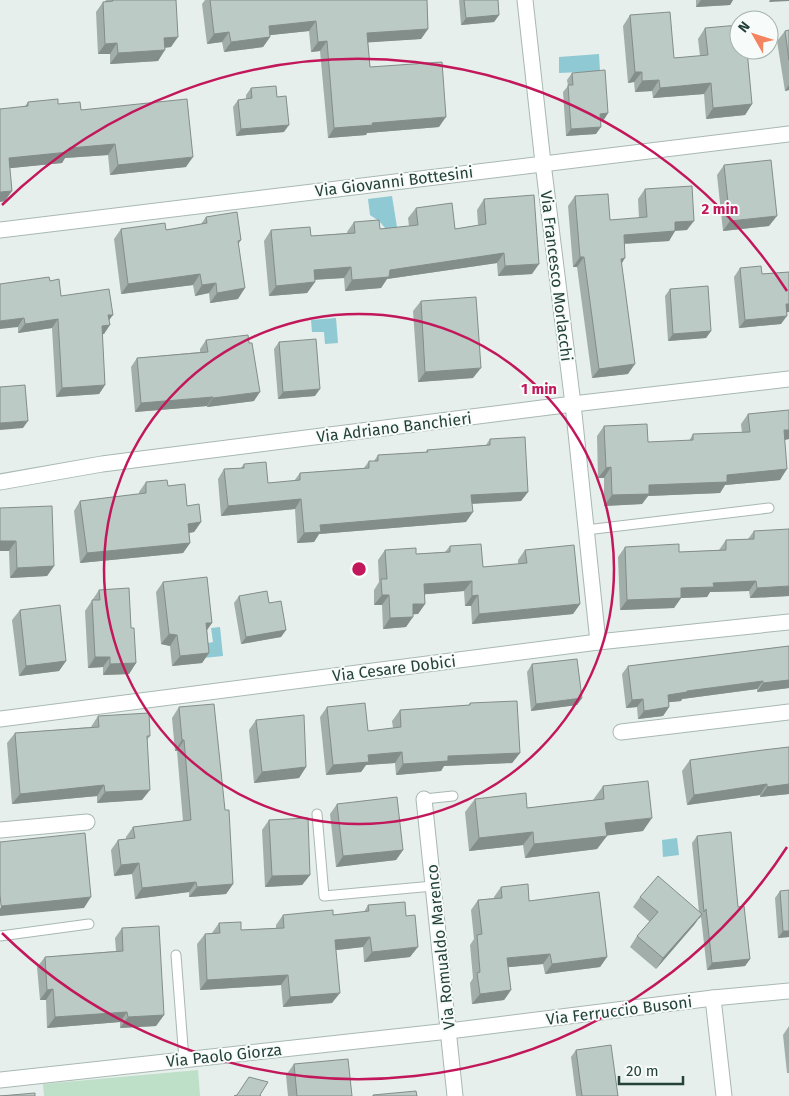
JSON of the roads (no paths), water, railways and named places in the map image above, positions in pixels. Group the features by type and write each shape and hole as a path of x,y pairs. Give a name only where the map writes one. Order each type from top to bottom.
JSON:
{"street":[{"name":"Via Francesco Morlacchi","path":"526,0 543,163 573,404 598,642"},
{"name":"Via Giovanni Bottesini","path":"0,230 789,134"},
{"name":"Via Adriano Banchieri","path":"0,482 102,464 573,404 789,379"},
{"name":"Via Cesare Dobici","path":"0,719 598,642 789,622"},
{"path":"621,732 789,712"},
{"name":"Via Romualdo Marenco","path":"424,799 449,1031 454,1096"},
{"path":"0,830 87,822"},
{"name":"Via Ferruccio Busoni","path":"449,1031 713,998 789,991"},
{"path":"713,998 724,1096"},
{"name":"Via Paolo Giorza","path":"0,1080 449,1031"}],"lane":[{"path":"586,530 769,508"},
{"path":"424,799 453,796"},
{"path":"317,814 324,896 433,886"},
{"path":"0,936 89,924"},
{"path":"176,955 184,1060"}],"water":[{"path":"599,54 600,71 559,73 559,57"},
{"path":"392,196 397,227 386,229 370,215 368,199"},
{"path":"336,318 338,343 325,344 324,332 312,332 311,320"},
{"path":"220,627 223,656 203,658 208,643 213,642 211,628"},
{"path":"677,838 679,855 663,857 662,840"}]}
